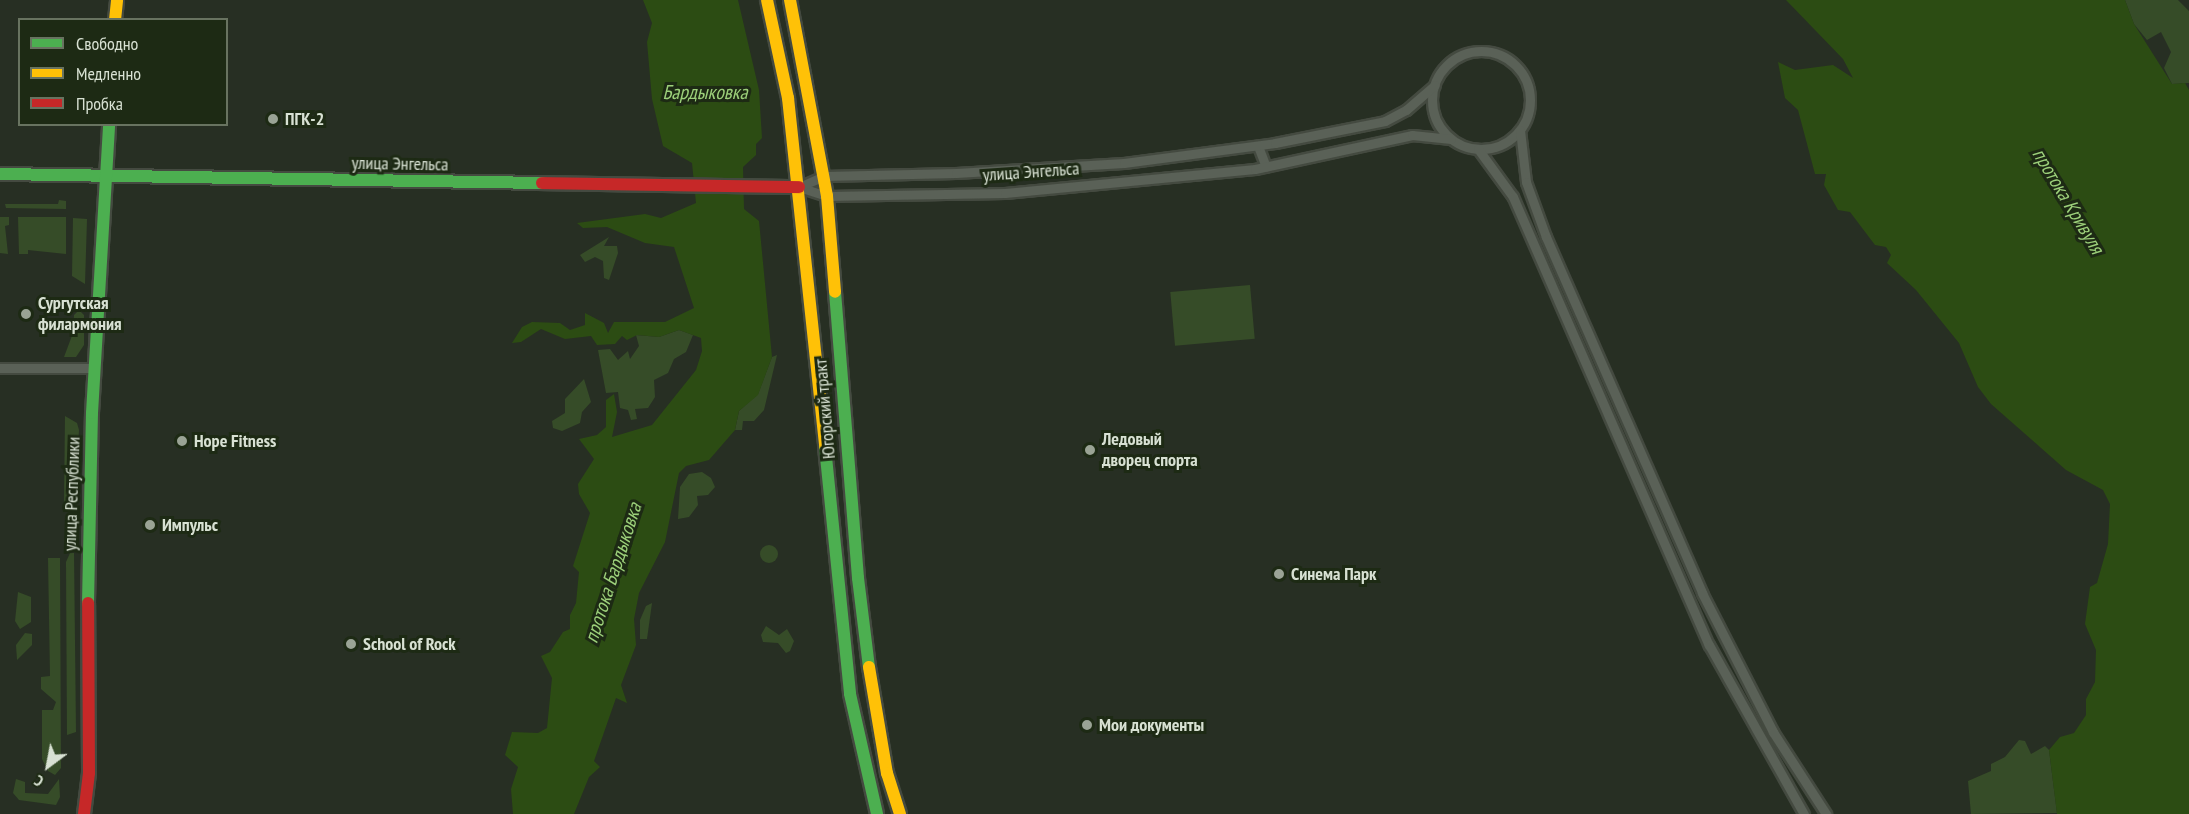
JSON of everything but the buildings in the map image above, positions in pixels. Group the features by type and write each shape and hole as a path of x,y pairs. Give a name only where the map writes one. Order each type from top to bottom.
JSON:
{"main road":[{"path":"116,18 117,0"},
{"name":"Югорский тракт","path":"767,0 788,98 799,187 850,694 877,814"},
{"name":"Югорский тракт","path":"790,0 828,196 858,578 872,687 888,773 900,814"},
{"name":"улица Республики","path":"84,814 89,762 88,516 109,126"},
{"name":"улица Энгельса","path":"0,174 799,187"}],"street":[{"path":"1488,52 1504,57 1518,68 1529,90 1528,115 1520,130 1500,146 1478,149 1451,139 1436,118 1435,85 1449,64 1463,55 1488,52"},
{"name":"улица Энгельса","path":"799,187 824,176 1091,165 1258,146 1385,121 1406,110 1435,85"},
{"path":"1520,130 1526,182 1546,237 1702,593 1773,732 1826,814"},
{"name":"улица Энгельса","path":"799,187 828,196 1005,193 1266,167 1412,135 1451,139"},
{"path":"1258,146 1266,167"},
{"path":"1478,149 1513,197 1709,645 1804,814"},
{"path":"0,368 95,368"}],"shaded area":[{"path":"2125,0 2178,0 2189,11 2189,83 2172,84 2164,68 2171,52 2161,32 2147,40 2134,24"},
{"path":"59,200 66,201 66,209 6,208 5,204 58,204"},
{"path":"0,217 9,217 9,225 5,226 8,254 0,253"},
{"path":"18,217 66,217 66,254 28,250 28,254 19,254"},
{"path":"73,218 87,219 85,284 72,276"},
{"path":"609,237 604,246 617,246 618,253 609,280 604,278 603,261 595,257 585,262 580,255"},
{"path":"1250,285 1255,339 1175,346 1170,292"},
{"path":"79,310 84,315 84,345 76,357 64,357 73,333 74,315"},
{"path":"679,330 693,335 686,352 674,359 668,373 654,380 655,397 648,408 635,409 637,419 631,420 628,410 620,408 618,392 606,393 598,350 610,349 618,360 628,351 630,359 639,346 636,335 659,337"},
{"path":"777,355 764,410 754,421 743,421 742,430 735,430 739,411 758,394 772,357"},
{"path":"584,379 591,402 582,412 580,423 562,431 553,428 552,421 565,413 565,399"},
{"path":"65,416 77,423 79,430 75,502 70,506 64,503"},
{"path":"702,472 711,478 715,487 708,495 697,496 698,505 689,517 678,519 680,487 689,474"},
{"path":"765,545 773,545 778,550 776,561 765,563 760,558 760,550"},
{"path":"70,553 74,553 76,732 67,735 66,562"},
{"path":"48,558 60,558 61,768 55,775 48,771 42,759 42,710 53,710 56,702 41,689 41,677 50,676"},
{"path":"18,592 31,597 31,622 20,629 15,621"},
{"path":"652,603 647,639 640,639 640,620 646,606"},
{"path":"766,626 779,635 787,629 794,641 790,651 786,653 778,643 763,642 761,635"},
{"path":"25,633 32,634 32,645 17,660 16,645"},
{"path":"2019,740 2025,741 2031,754 2045,746 2049,750 2057,813 1971,814 1968,781 1991,771 1991,764 2005,757"},
{"path":"16,779 25,782 25,793 48,794 59,779 60,797 56,805 19,800 13,793"}],"water":[{"name":"Бардыковка","path":"643,0 738,0 759,90 762,138 756,144 756,155 743,167 744,209 759,221 772,357 758,395 739,411 735,430 709,460 686,466 679,473 665,542 639,593 634,619 636,645 621,685 627,703 616,698 594,761 600,767 589,777 574,814 513,814 511,789 518,767 505,755 512,732 538,733 547,728 552,678 541,656 550,652 563,632 570,629 570,615 576,603 579,572 573,566 590,513 579,494 578,484 594,459 579,439 597,435 606,427 606,400 614,394 617,412 612,437 652,425 696,370 702,351 701,338 679,330 659,337 637,335 627,340 622,336 615,344 597,345 591,336 565,339 541,329 521,342 512,343 522,327 532,322 560,323 570,330 585,325 585,313 604,323 608,333 614,322 665,322 694,308 674,247 645,243 607,227 583,228 577,223 645,214 661,218 696,203 692,163 663,146 652,99 647,42 652,23"},
{"name":"протока Кривуля","path":"1786,0 2125,0 2134,24 2172,84 2185,83 2189,90 2189,814 2057,814 2049,750 2060,737 2074,733 2086,715 2086,699 2095,682 2096,650 2085,624 2090,587 2097,583 2108,544 2110,504 2103,490 2066,470 1991,404 1978,387 1959,343 1916,290 1887,263 1891,255 1886,247 1875,245 1850,212 1838,210 1824,185 1826,174 1815,174 1798,110 1785,98 1778,62 1795,70 1833,65 1853,78 1843,59"}],"traffic: fast":[{"path":"88,603 92,413 109,126"},
{"path":"0,174 542,183"},
{"path":"835,292 858,578 869,667"},
{"path":"825,447 850,694 877,814"}],"traffic: slow":[{"path":"115,18 117,0"},
{"path":"767,0 788,98 825,447"},
{"path":"790,0 827,196 835,292"},
{"path":"869,667 887,773 900,814"}],"traffic: jam":[{"path":"542,183 799,187"},
{"path":"84,814 89,773 88,603"}],"place":[{"name":"ПГК-2","path":"273,119"},
{"name":"Сургутская филармония","path":"26,314"},
{"name":"Hope Fitness","path":"182,441"},
{"name":"Ледовый дворец спорта","path":"1090,450"},
{"name":"Импульс","path":"150,525"},
{"name":"Синема Парк","path":"1279,574"},
{"name":"School of Rock","path":"351,644"},
{"name":"Мои документы","path":"1087,725"}],"water label":[{"name":"протока Бардыковка","path":"613,573"}]}
